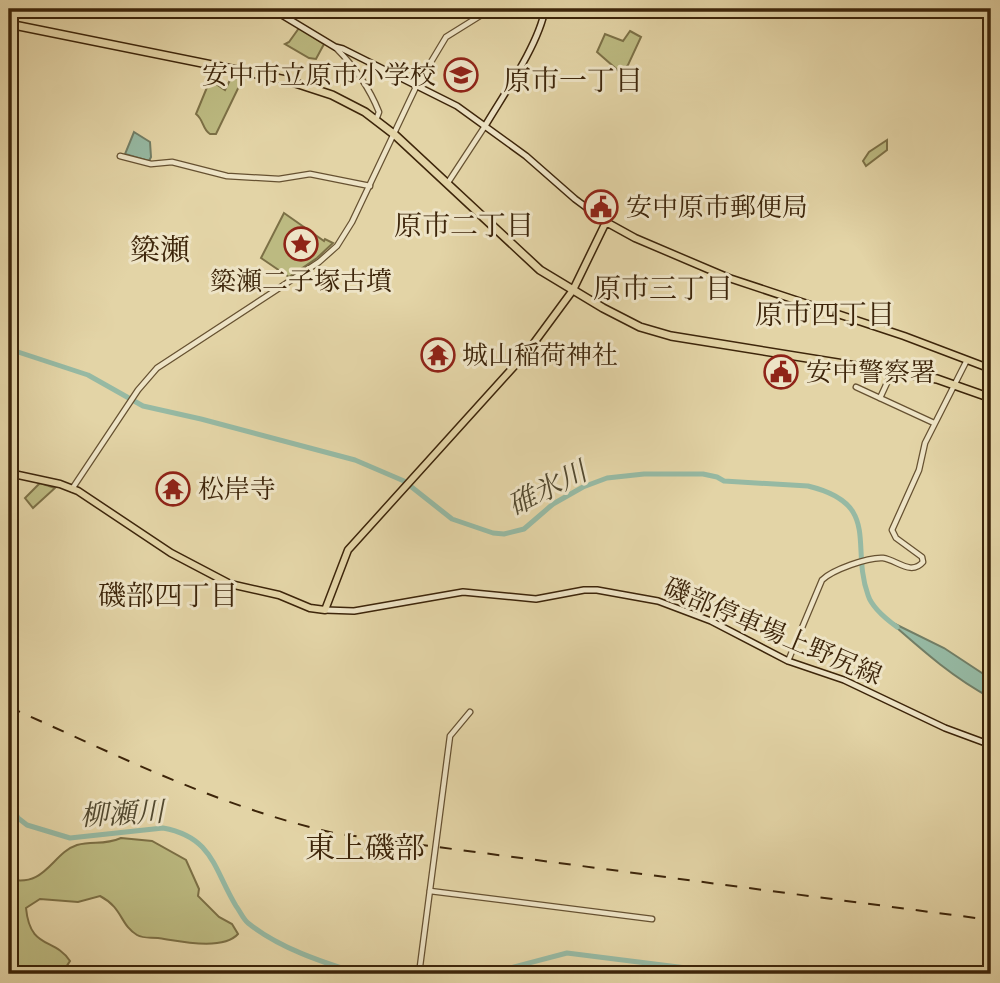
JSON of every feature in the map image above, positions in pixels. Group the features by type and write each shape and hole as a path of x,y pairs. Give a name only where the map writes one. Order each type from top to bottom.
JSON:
{"highway":[{"path":"9,24 300,84 332,95 376,120 395,135 529,261 573,290 640,327 671,335 893,371 955,384 991,398"}],"main road":[{"path":"272,9 335,47 443,98 526,156 606,222 635,238 732,279 991,369"},
{"path":"485,126 527,54 542,23 545,9"},
{"path":"9,473 72,489 200,570 240,587 279,595 306,607 325,610 346,554 528,351 573,290 606,222"},
{"name":"磯部停車場上野尻線","path":"325,610 354,611 458,592 536,599 597,590 670,605 710,621 788,661 844,680 945,728 991,746"}],"street":[{"path":"72,489 147,378 166,360 319,262 338,246 370,186 416,87 446,37 491,9"},
{"path":"335,47 360,75 372,95 379,112 376,120"},
{"path":"447,184 485,126"},
{"path":"120,156 151,164 172,162 227,176 279,179 310,174 370,186"},
{"path":"788,661 822,580 834,570 874,559 886,559 911,568 923,562 922,557 896,538 892,530 919,470 925,443 968,359"},
{"path":"880,398 893,371"},
{"path":"856,387 934,423"},
{"path":"420,971 450,736 470,712"},
{"path":"430,891 652,919"}],"shaded area":[{"path":"299,28 324,44 316,59 309,58 285,44"},
{"path":"630,31 641,37 628,65 621,73 597,52 605,34 623,41"},
{"path":"234,72 245,74 216,134 210,134 196,114 210,80 225,90"},
{"path":"134,132 150,142 149,161 125,154"},
{"path":"887,140 887,150 866,166 863,161 869,152"},
{"path":"284,213 324,241 325,239 333,243 289,277 261,258"},
{"path":"40,483 55,488 33,508 25,498"},
{"path":"889,621 944,648 991,679 991,698 950,672"},
{"path":"121,838 152,841 186,860 199,889 198,896 219,917 232,924 238,934 231,939 212,944 142,937 131,931 113,906 100,896 78,902 40,899 26,908 32,931 37,937 57,948 70,961 65,968 51,974 9,974 9,879 32,879 68,849 77,845"}],"waterway":[{"name":"碓氷川","path":"9,349 88,375 143,406 355,460 404,481 452,519 493,533 504,534 524,529 553,504 583,487 607,478 644,474 703,474 724,481 808,486 831,494 846,504 855,515 868,595 876,609 897,627"},
{"name":"柳瀬川","path":"9,800 18,818 27,825 70,838 163,828 180,832 202,847 210,857 248,923 287,947 360,974"},
{"name":"柳瀬川","path":"487,974 567,953 734,974"}],"railway":[{"path":"9,707 130,762 212,795 296,823 339,834 991,920"}],"place":[{"name":"安中市立原市小学校","path":"461,75"},
{"name":"安中原市郵便局","path":"601,207"},
{"name":"簗瀬二子塚古墳","path":"301,244"},
{"name":"城山稲荷神社","path":"438,355"},
{"name":"安中警察署","path":"781,372"},
{"name":"松岸寺","path":"173,489"}],"district":[{"name":"原市一丁目","path":"573,80"},
{"name":"原市二丁目","path":"464,225"},
{"name":"簗瀬","path":"160,250"},
{"name":"原市三丁目","path":"663,288"},
{"name":"原市四丁目","path":"825,314"},
{"name":"磯部四丁目","path":"168,595"},
{"name":"東上磯部","path":"365,848"}]}
